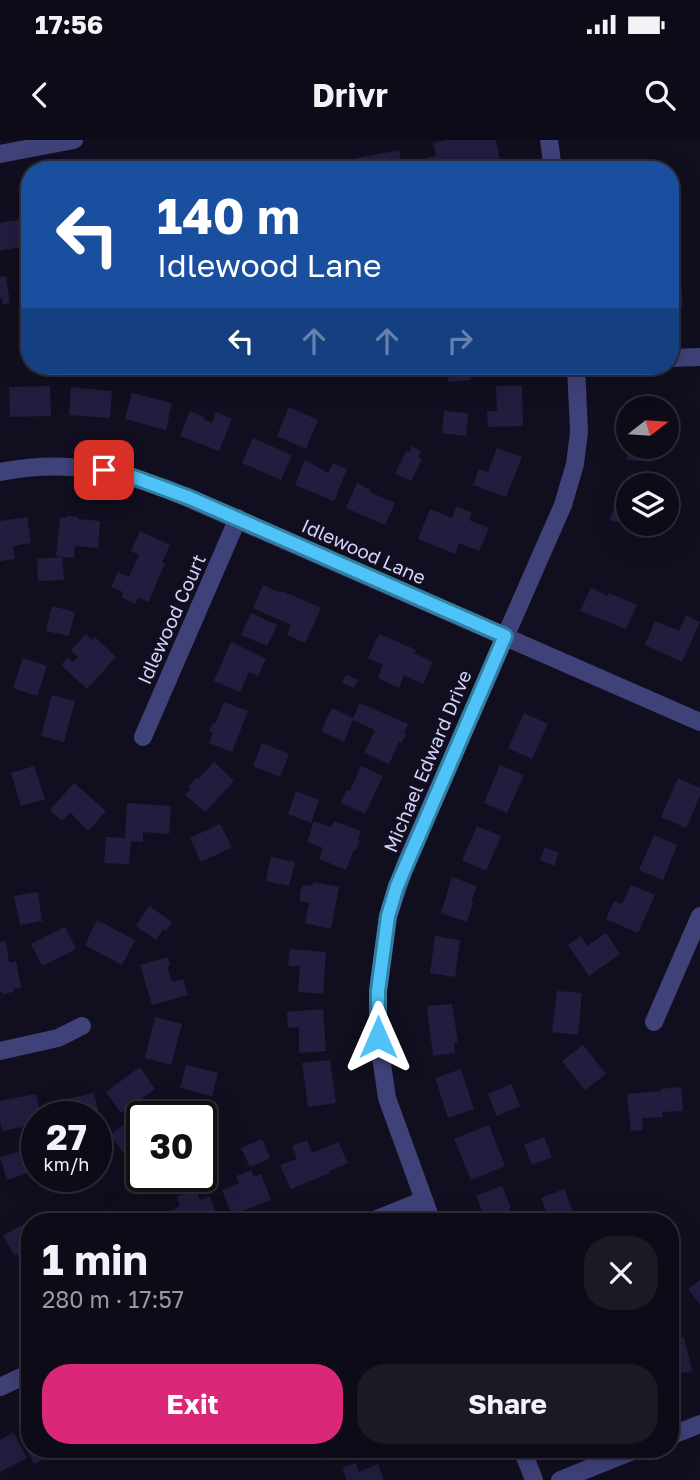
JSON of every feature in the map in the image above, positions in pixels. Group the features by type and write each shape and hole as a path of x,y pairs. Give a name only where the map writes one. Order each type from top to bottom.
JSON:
{"street":[{"path":"0,154 74,140"},
{"path":"549,140 552,161"},
{"path":"679,358 700,357"},
{"name":"Michael Edward Drive","path":"429,1213 387,1098 378,1037 378,991 388,916 406,863 563,505 575,464 579,432 576,375"},
{"name":"Idlewood Lane","path":"0,472 25,467 77,467 133,477 167,489 700,722"},
{"name":"Idlewood Court","path":"142,737 238,518"},
{"path":"654,1022 700,916"},
{"path":"0,1051 58,1038 82,1026"},
{"path":"392,1213 424,1200"},
{"path":"0,1387 21,1377"},
{"path":"679,1432 700,1424"},
{"path":"525,1458 534,1480"},
{"path":"559,1480 615,1458"}],"building":[{"path":"446,140 496,140 500,161 428,161 427,157 436,156 433,143"},
{"path":"399,150 401,161 358,161 357,158"},
{"path":"21,219 21,247 0,251 0,223"},
{"path":"6,276 10,303 3,305 0,298 0,277"},
{"path":"681,281 683,307 679,307"},
{"path":"448,375 471,375 471,380 448,382"},
{"path":"50,386 51,416 10,417 9,387"},
{"path":"496,386 522,386 523,426 488,427 487,411 497,411"},
{"path":"71,387 112,391 110,418 69,415"},
{"path":"132,393 172,403 166,430 125,419"},
{"path":"289,407 318,420 306,449 277,436"},
{"path":"190,411 212,423 216,412 232,419 219,451 180,436"},
{"path":"444,411 468,413 466,436 442,433"},
{"path":"253,438 292,455 281,480 242,463"},
{"path":"412,446 421,451 418,457 422,459 411,481 395,474 406,451 409,453"},
{"path":"497,448 522,457 506,497 473,485 479,469 488,472"},
{"path":"653,459 653,462 627,460"},
{"path":"305,460 328,473 333,463 347,469 334,501 295,485"},
{"path":"357,483 395,503 385,525 346,508"},
{"path":"616,500 616,522 610,520"},
{"path":"457,506 472,513 469,520 489,528 479,551 459,543 455,554 418,539 430,509 452,518"},
{"path":"67,516 100,521 98,548 75,546 74,558 56,556 60,518"},
{"path":"27,517 31,543 13,546 15,559 0,561 0,521"},
{"path":"140,531 170,545 162,562 165,564 148,602 138,597 135,604 121,597 123,592 111,587 118,572 129,577 139,555 131,551"},
{"path":"62,557 64,580 38,581 37,559"},
{"path":"263,585 321,608 305,643 287,635 291,625 253,608"},
{"path":"591,588 637,605 626,629 580,611"},
{"path":"52,606 75,612 69,636 46,631"},
{"path":"251,613 277,625 267,646 241,635"},
{"path":"686,615 700,622 682,662 645,645 655,621 679,631"},
{"path":"86,634 92,640 95,637 116,657 87,689 61,665 68,658 73,662 78,657 71,650"},
{"path":"379,634 416,650 414,653 433,662 423,684 404,675 399,688 378,678 383,665 368,658"},
{"path":"231,642 266,659 258,676 249,672 240,692 214,681"},
{"path":"23,658 47,666 37,696 13,688"},
{"path":"346,675 358,680 354,688 342,683"},
{"path":"52,695 75,701 64,742 41,736"},
{"path":"224,702 248,711 232,752 209,743 213,733 209,731 213,723 215,724"},
{"path":"360,703 408,724 402,743 399,742 389,764 364,753 375,730 353,720 344,742 321,731 332,708 353,718"},
{"path":"524,713 548,724 532,759 508,748"},
{"path":"262,743 289,754 280,777 253,766"},
{"path":"214,762 234,781 205,812 185,795 196,778"},
{"path":"500,765 524,775 507,813 484,803"},
{"path":"34,766 45,799 21,806 11,773"},
{"path":"361,766 383,776 365,814 341,803 347,790 350,791"},
{"path":"678,778 700,788 700,796 686,828 661,817"},
{"path":"74,783 106,811 88,831 70,812 62,821 50,810"},
{"path":"296,791 319,800 311,823 288,814"},
{"path":"127,803 171,806 169,834 143,832 143,842 131,841 129,864 104,863 106,837 125,838"},
{"path":"314,821 331,827 334,821 361,831 360,840 346,870 319,859 323,848 307,842"},
{"path":"220,824 232,847 201,862 190,838"},
{"path":"477,826 501,836 486,871 462,860"},
{"path":"654,835 677,845 663,880 639,870"},
{"path":"545,847 559,853 554,866 540,860"},
{"path":"271,857 295,862 289,886 266,881"},
{"path":"452,877 477,886 467,922 441,913"},
{"path":"313,882 339,887 331,929 305,923 309,903 299,901 302,885 312,886"},
{"path":"631,885 655,895 638,933 606,919 614,901 622,904"},
{"path":"38,892 42,921 20,925 14,896"},
{"path":"149,906 172,922 156,940 136,926"},
{"path":"97,920 135,940 122,965 85,945"},
{"path":"65,927 76,949 42,966 31,944"},
{"path":"606,933 620,954 589,976 568,945 581,936 587,946"},
{"path":"435,936 460,940 455,977 430,973"},
{"path":"6,941 9,963 16,961 21,988 2,994 0,942"},
{"path":"290,949 326,952 323,994 298,992 300,966 288,966"},
{"path":"168,957 170,965 167,966 172,982 183,979 188,995 152,1005 140,965"},
{"path":"557,991 582,993 578,1035 552,1032"},
{"path":"452,1004 458,1043 454,1043 455,1053 433,1056 427,1006"},
{"path":"323,1009 326,1051 299,1053 299,1027 288,1028 287,1012"},
{"path":"155,1017 182,1024 171,1065 145,1058"},
{"path":"583,1045 606,1074 585,1090 562,1061"},
{"path":"330,1060 336,1103 308,1107 302,1063"},
{"path":"186,1065 218,1073 212,1096 180,1088"},
{"path":"140,1067 155,1089 138,1101 126,1101 126,1109 121,1113 106,1092"},
{"path":"461,1069 474,1109 448,1118 435,1078"},
{"path":"511,1084 520,1106 497,1116 488,1094"},
{"path":"681,1087 683,1111 662,1112 663,1117 642,1118 643,1130 631,1131 627,1094"},
{"path":"94,1093 96,1101 58,1101"},
{"path":"36,1094 38,1101 21,1101 21,1127 2,1131 0,1101"},
{"path":"126,1123 124,1153 112,1138 112,1134"},
{"path":"489,1125 505,1166 471,1180 454,1139"},
{"path":"544,1137 552,1157 532,1165 524,1145"},
{"path":"262,1139 270,1158 250,1167 241,1148"},
{"path":"307,1140 312,1153 338,1142 348,1163 291,1189 280,1165 297,1159 292,1146"},
{"path":"21,1151 21,1175 7,1180 0,1157"},
{"path":"251,1170 254,1177 261,1174 271,1200 231,1213 222,1190 239,1183 236,1176"},
{"path":"502,1186 511,1213 483,1213 476,1196"},
{"path":"564,1189 573,1212 547,1213 541,1198"},
{"path":"196,1192 200,1200 209,1196 217,1213 168,1213 180,1206 177,1197"},
{"path":"21,1226 21,1262 17,1254 14,1255 3,1235"},
{"path":"700,1280 700,1304 688,1289"},
{"path":"684,1337 692,1371 679,1374 679,1338"},
{"path":"14,1433 21,1446 21,1458 27,1458 0,1472 0,1440"},
{"path":"31,1458 46,1458 34,1464"},
{"path":"356,1463 359,1472 378,1464 384,1480 347,1480 342,1468"}],"route":[{"path":"104,470 133,477 190,498 505,636 397,886 388,916 378,991 378,1037"}]}
